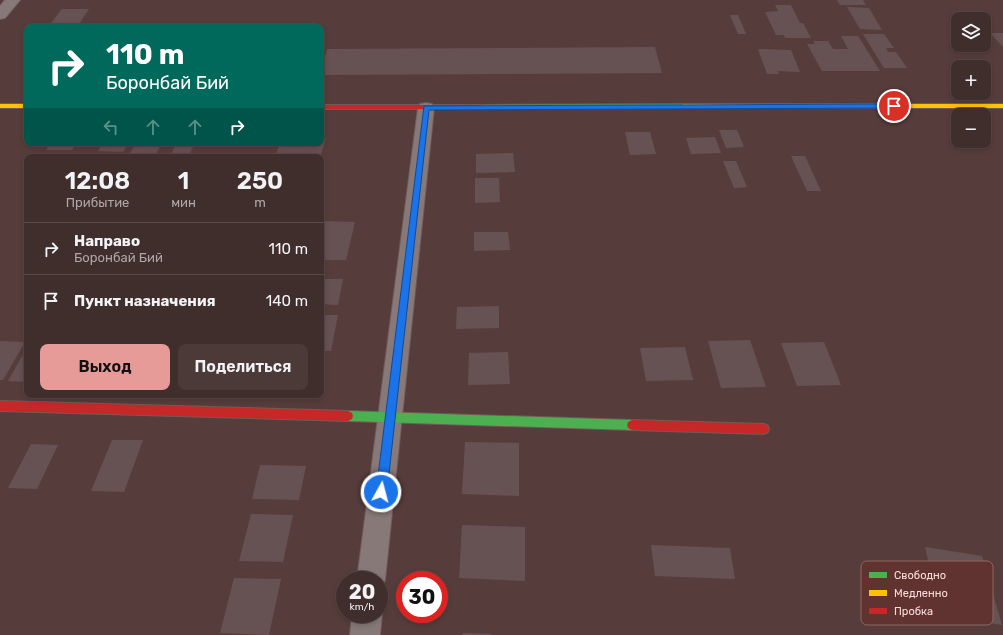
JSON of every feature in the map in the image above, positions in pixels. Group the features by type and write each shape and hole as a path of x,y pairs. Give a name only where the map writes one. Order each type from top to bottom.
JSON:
{"street":[{"path":"0,15 13,0"},
{"path":"0,106 24,106"},
{"path":"324,107 1003,106"},
{"path":"372,571 426,108"},
{"path":"0,406 764,429"},
{"path":"365,635 366,623"}],"building":[{"path":"837,0 863,0 866,5 840,5"},
{"path":"775,5 791,5 800,23 803,23 811,38 785,38 784,35 776,35 765,12 778,11"},
{"path":"847,7 869,8 882,30 860,29"},
{"path":"62,9 89,9 79,24 50,24"},
{"path":"730,15 738,15 746,34 738,34"},
{"path":"991,33 1003,33 1003,47 991,34"},
{"path":"863,34 884,34 894,48 886,48 888,52 896,52 907,68 884,68"},
{"path":"841,36 858,36 880,71 822,71 807,44 815,44 813,41 828,41 833,49 848,49"},
{"path":"655,47 662,73 324,75 324,62 327,49"},
{"path":"758,49 791,50 800,72 778,71 779,74 767,74"},
{"path":"719,130 737,130 744,147 726,148"},
{"path":"625,132 650,132 656,154 630,155"},
{"path":"715,137 721,153 691,154 686,138"},
{"path":"49,146 75,146 72,150 46,150"},
{"path":"101,146 127,146 123,152 98,151"},
{"path":"134,146 160,146 156,154 129,154"},
{"path":"175,146 194,146 190,154 171,154"},
{"path":"279,146 323,146 321,154 276,154"},
{"path":"513,153 515,172 476,173 476,154"},
{"path":"791,156 805,156 821,191 807,191"},
{"path":"723,161 736,161 747,187 734,188"},
{"path":"475,178 499,178 500,202 475,203"},
{"path":"324,221 355,222 346,260 324,260"},
{"path":"474,232 508,232 510,250 474,251"},
{"path":"324,279 343,279 338,305 324,304"},
{"path":"499,306 499,328 456,329 457,307"},
{"path":"324,315 338,315 331,351 324,351"},
{"path":"750,340 766,387 721,388 708,341"},
{"path":"0,341 24,342 3,380 0,380"},
{"path":"824,342 841,385 797,386 781,343"},
{"path":"685,347 693,380 646,381 640,348"},
{"path":"508,352 510,384 468,385 469,353"},
{"path":"24,353 24,382 8,381"},
{"path":"112,440 143,440 124,492 91,491"},
{"path":"465,442 519,443 519,496 462,494"},
{"path":"31,444 58,445 37,489 8,488"},
{"path":"260,465 306,466 299,500 252,499"},
{"path":"251,514 293,515 283,562 239,561"},
{"path":"462,525 525,527 525,581 459,578"},
{"path":"651,545 730,548 735,579 655,576"},
{"path":"925,547 982,556 983,561 928,561"},
{"path":"234,578 281,579 269,635 220,633"},
{"path":"993,594 1002,625 993,624"},
{"path":"463,633 491,634 491,635 462,635"}],"traffic: fast":[{"path":"482,107 685,106"},
{"path":"348,416 632,425"}],"traffic: slow":[{"path":"0,106 24,106"},
{"path":"685,106 1003,106"}],"traffic: jam":[{"path":"324,107 482,107"},
{"path":"0,406 348,416"},
{"path":"632,425 764,429"}],"route":[{"path":"381,492 426,108 894,106"}]}
